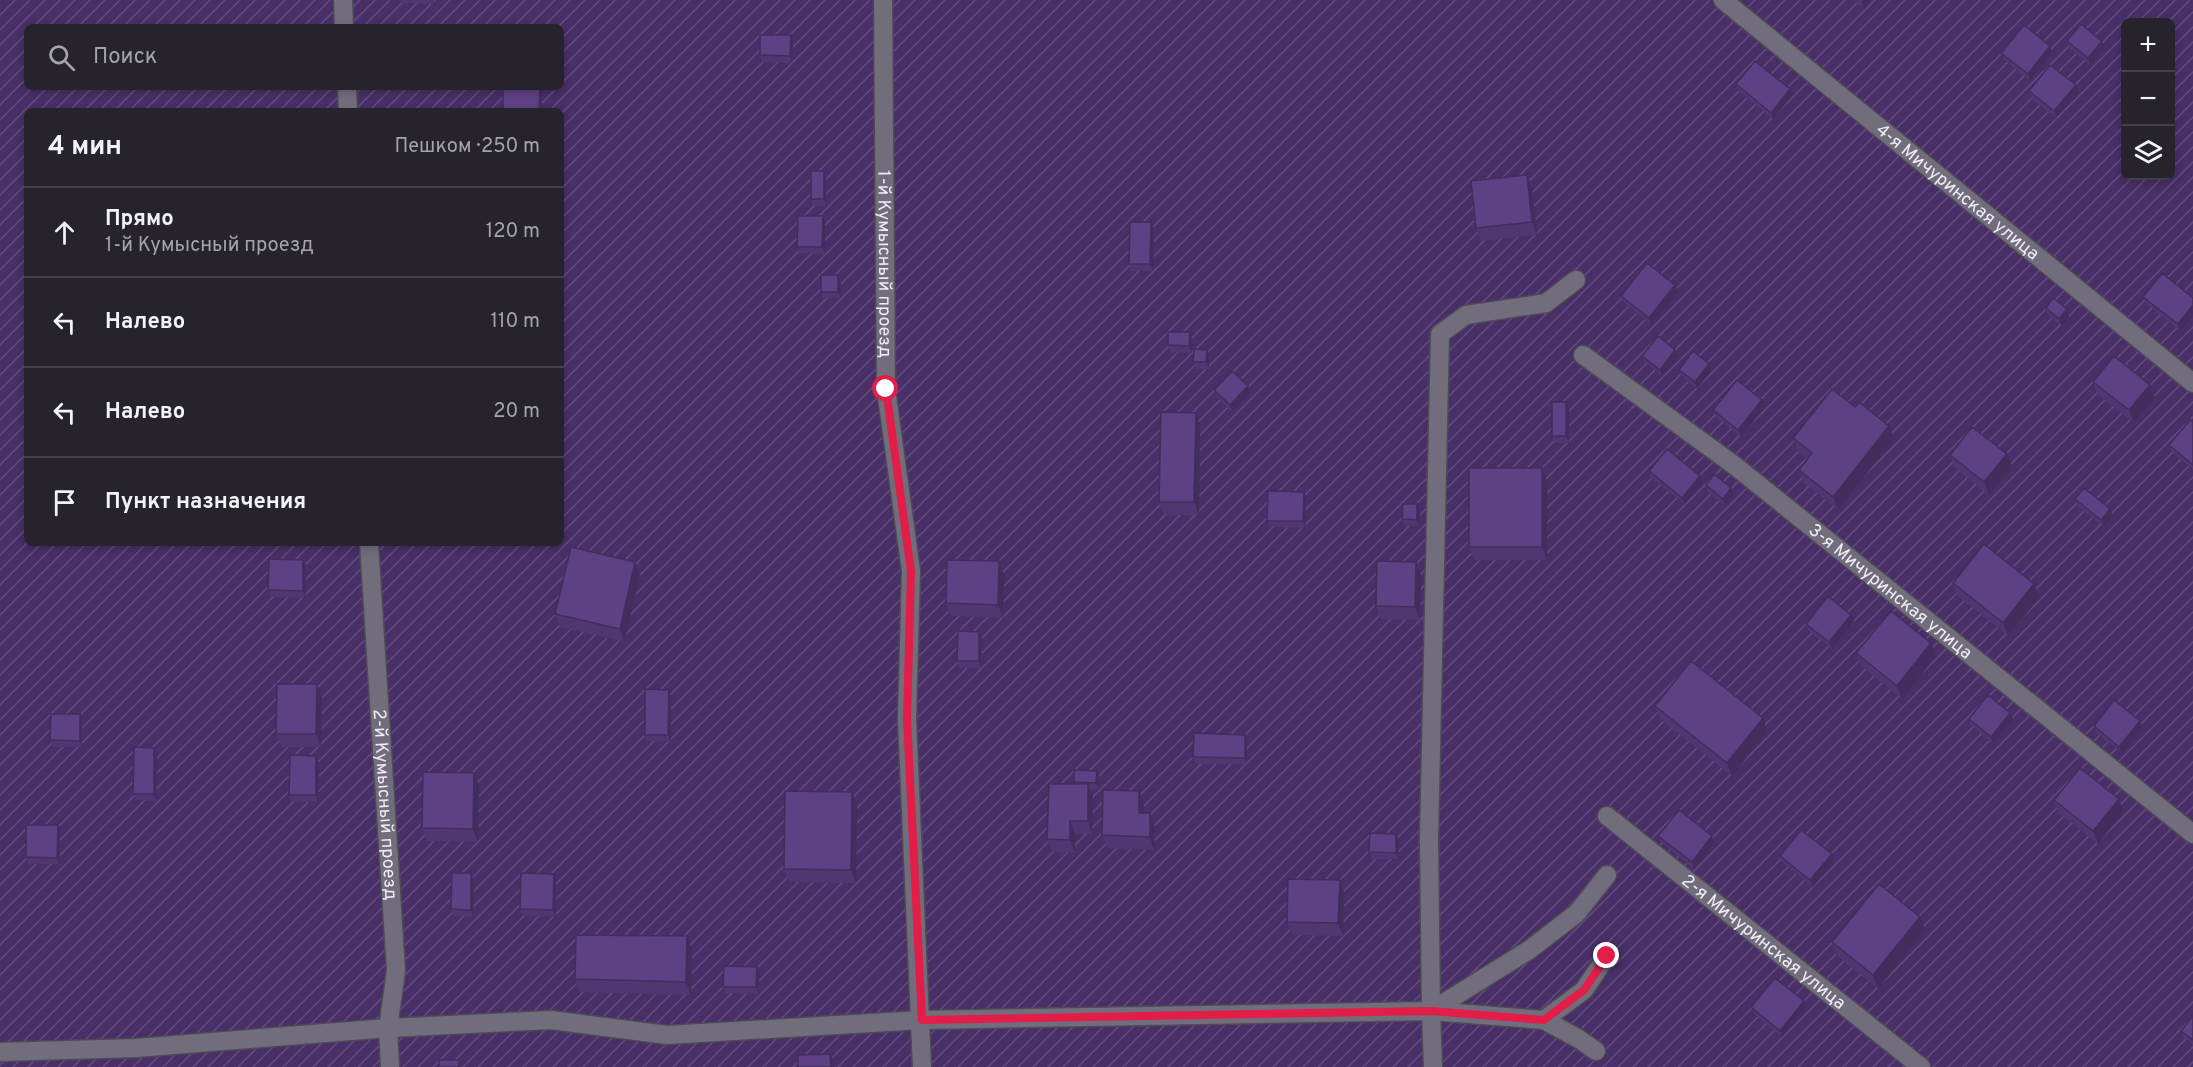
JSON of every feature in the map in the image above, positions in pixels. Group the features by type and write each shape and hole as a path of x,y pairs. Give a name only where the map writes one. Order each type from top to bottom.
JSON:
{"lane":[{"path":"343,0 344,24"},
{"name":"1-й Кумысный проезд","path":"883,0 886,389 911,571 907,719 922,1020 922,1067"},
{"name":"4-я Мичуринская улица","path":"1723,0 2193,382"},
{"path":"347,90 348,108"},
{"path":"1433,1067 1429,839 1440,334 1466,315 1546,303 1576,280"},
{"name":"3-я Мичуринская улица","path":"1583,354 1734,465 2193,834"},
{"name":"2-й Кумысный проезд","path":"369,546 396,971 388,1028 390,1067"},
{"name":"2-я Мичуринская улица","path":"1607,816 1921,1067"},
{"path":"1431,1011 1529,950 1569,919 1607,875"},
{"path":"1544,1020 1584,990 1607,956"},
{"path":"0,1052 136,1048 388,1028 551,1020 667,1035 922,1020 1431,1011 1544,1020 1579,1038 1596,1051"}],"shaded area":[{"path":"0,0 2193,0 2193,1067 0,1067"}],"building":[{"path":"2081,24 2102,41 2088,58 2067,41"},
{"path":"2024,25 2050,46 2028,74 2001,53"},
{"path":"760,35 791,35 790,56 760,55"},
{"path":"1755,61 1790,89 1771,113 1736,84"},
{"path":"2050,65 2076,85 2054,111 2029,91"},
{"path":"503,90 540,90 539,108 503,108"},
{"path":"811,171 824,171 824,199 811,199"},
{"path":"1527,175 1532,222 1476,228 1471,181"},
{"path":"798,216 823,216 822,247 797,247"},
{"path":"1130,222 1151,222 1150,264 1129,264"},
{"path":"1647,263 1675,285 1649,318 1621,296"},
{"path":"2162,273 2193,298 2193,305 2178,324 2143,297"},
{"path":"821,275 838,275 838,292 821,292"},
{"path":"2053,298 2067,309 2059,319 2046,308"},
{"path":"1168,332 1190,332 1189,346 1168,345"},
{"path":"1658,336 1675,350 1660,370 1642,356"},
{"path":"1194,349 1207,350 1206,362 1193,362"},
{"path":"1693,351 1709,364 1695,382 1679,370"},
{"path":"2114,356 2150,385 2129,410 2093,382"},
{"path":"1232,371 1248,386 1230,405 1214,390"},
{"path":"1737,380 1762,400 1738,430 1713,410"},
{"path":"1832,389 1855,407 1859,402 1889,426 1833,497 1799,470 1812,453 1793,438"},
{"path":"1552,402 1566,402 1566,436 1552,436"},
{"path":"1161,412 1196,413 1194,502 1159,502"},
{"path":"2190,420 2193,422 2193,465 2169,445"},
{"path":"1972,427 2007,454 1984,482 1950,455"},
{"path":"1667,449 1700,476 1682,498 1649,471"},
{"path":"1469,468 1542,468 1542,547 1469,547"},
{"path":"1714,474 1731,488 1723,499 1706,485"},
{"path":"2084,488 2110,509 2101,520 2075,499"},
{"path":"1268,491 1304,492 1303,521 1267,521"},
{"path":"1403,504 1417,504 1417,520 1402,519"},
{"path":"1984,544 2034,584 2003,623 1953,583"},
{"path":"571,547 635,562 620,629 555,614"},
{"path":"269,559 303,560 303,591 268,590"},
{"path":"947,560 999,561 998,605 946,603"},
{"path":"1377,561 1416,562 1415,607 1376,606"},
{"path":"1828,596 1851,615 1829,642 1806,624"},
{"path":"1891,611 1931,643 1897,686 1856,653"},
{"path":"958,631 979,632 979,661 957,661"},
{"path":"1691,661 1763,718 1727,763 1655,706"},
{"path":"277,684 317,684 316,734 276,734"},
{"path":"645,689 669,690 668,735 645,735"},
{"path":"1988,695 2010,713 1991,737 1969,719"},
{"path":"2114,700 2140,721 2119,747 2094,726"},
{"path":"51,714 80,714 80,741 50,740"},
{"path":"1194,733 1245,735 1245,758 1193,757"},
{"path":"134,747 154,748 154,794 133,794"},
{"path":"290,755 316,756 316,795 289,795"},
{"path":"2080,768 2119,799 2093,831 2054,800"},
{"path":"1074,770 1097,771 1096,783 1074,782"},
{"path":"423,772 474,773 473,829 422,828"},
{"path":"1049,784 1088,784 1088,821 1070,821 1070,840 1047,839"},
{"path":"1103,790 1139,791 1139,813 1150,813 1150,837 1102,835"},
{"path":"785,791 852,792 851,870 784,869"},
{"path":"1679,810 1712,836 1692,862 1658,836"},
{"path":"26,825 58,825 57,858 26,857"},
{"path":"1801,830 1832,854 1810,880 1780,856"},
{"path":"1370,833 1396,834 1396,853 1369,852"},
{"path":"452,873 471,873 471,910 451,909"},
{"path":"521,873 554,874 553,910 520,909"},
{"path":"1288,879 1340,880 1338,923 1287,922"},
{"path":"1879,884 1920,917 1873,975 1832,942"},
{"path":"576,935 687,936 686,982 575,979"},
{"path":"724,966 757,967 756,987 723,987"},
{"path":"1775,978 1804,1001 1780,1031 1751,1007"},
{"path":"2193,1016 2193,1040 2181,1031"},
{"path":"830,1054 831,1067 798,1067 798,1055"},
{"path":"439,1060 459,1060 459,1067 439,1067"}],"route":[{"path":"886,389 911,571 907,719 922,1020 1431,1011 1544,1020 1584,990 1607,956"}]}
